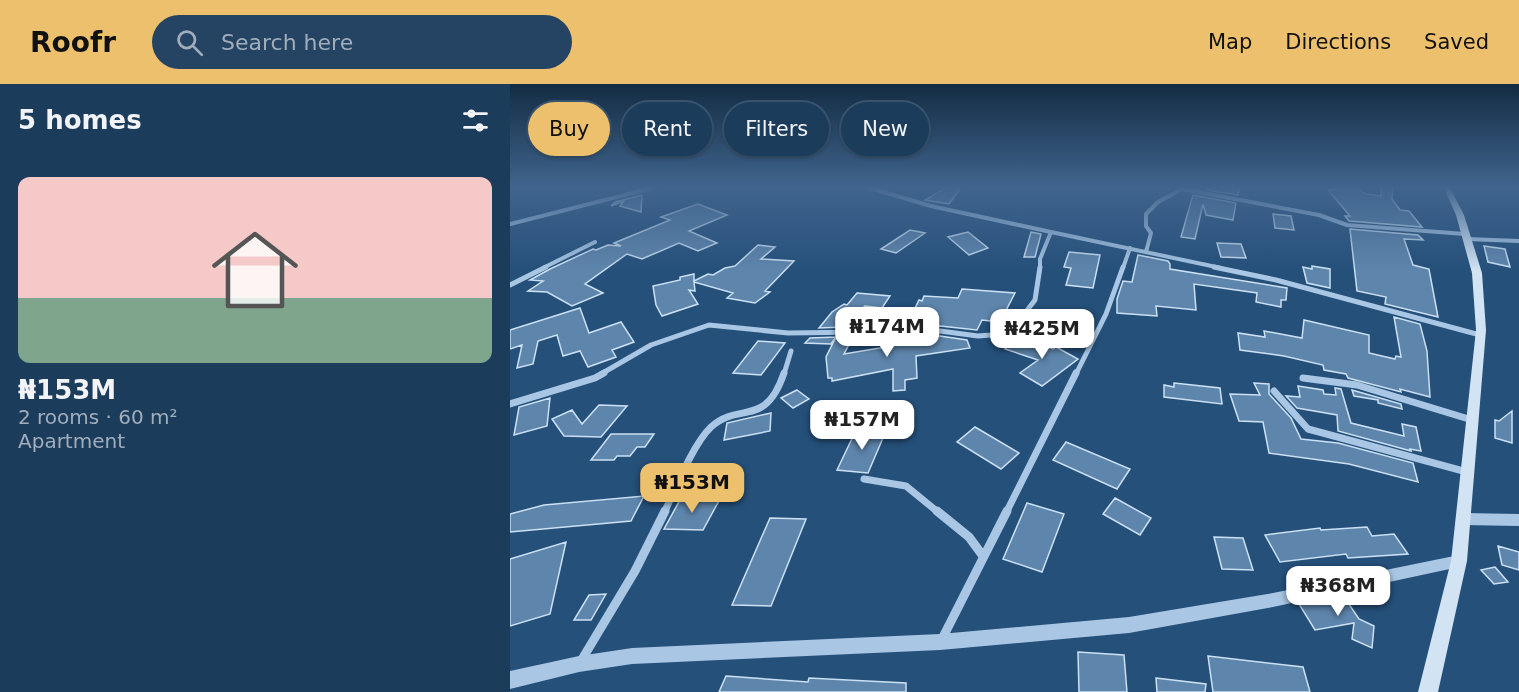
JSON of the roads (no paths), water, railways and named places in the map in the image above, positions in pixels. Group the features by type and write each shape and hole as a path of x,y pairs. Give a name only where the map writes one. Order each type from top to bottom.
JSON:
{"main road":[{"path":"1428,692 1459,561 1480,335 1477,273 1460,214"}],"street":[{"path":"510,224 548,214"},
{"path":"970,214 1276,280 1480,335"},
{"path":"1146,214 1146,226 1151,233 1146,252"},
{"path":"1316,214 1347,225 1519,241"},
{"path":"510,404 596,378 651,345 709,325 788,333 940,331 978,336 991,335 1025,313 1035,300 1040,278 1040,259 1051,232"},
{"path":"510,285 595,242"},
{"path":"940,642 1106,314 1130,248"},
{"path":"579,664 635,571 698,444 710,428 718,422 758,410 771,400 777,392 791,351"},
{"path":"1303,378 1357,385 1472,420"},
{"path":"1274,392 1308,429 1468,472"},
{"path":"864,479 906,486 969,537 983,556"},
{"path":"1463,519 1519,520"},
{"path":"510,680 579,664 632,656 940,642 1129,625 1274,600 1459,561"}]}
